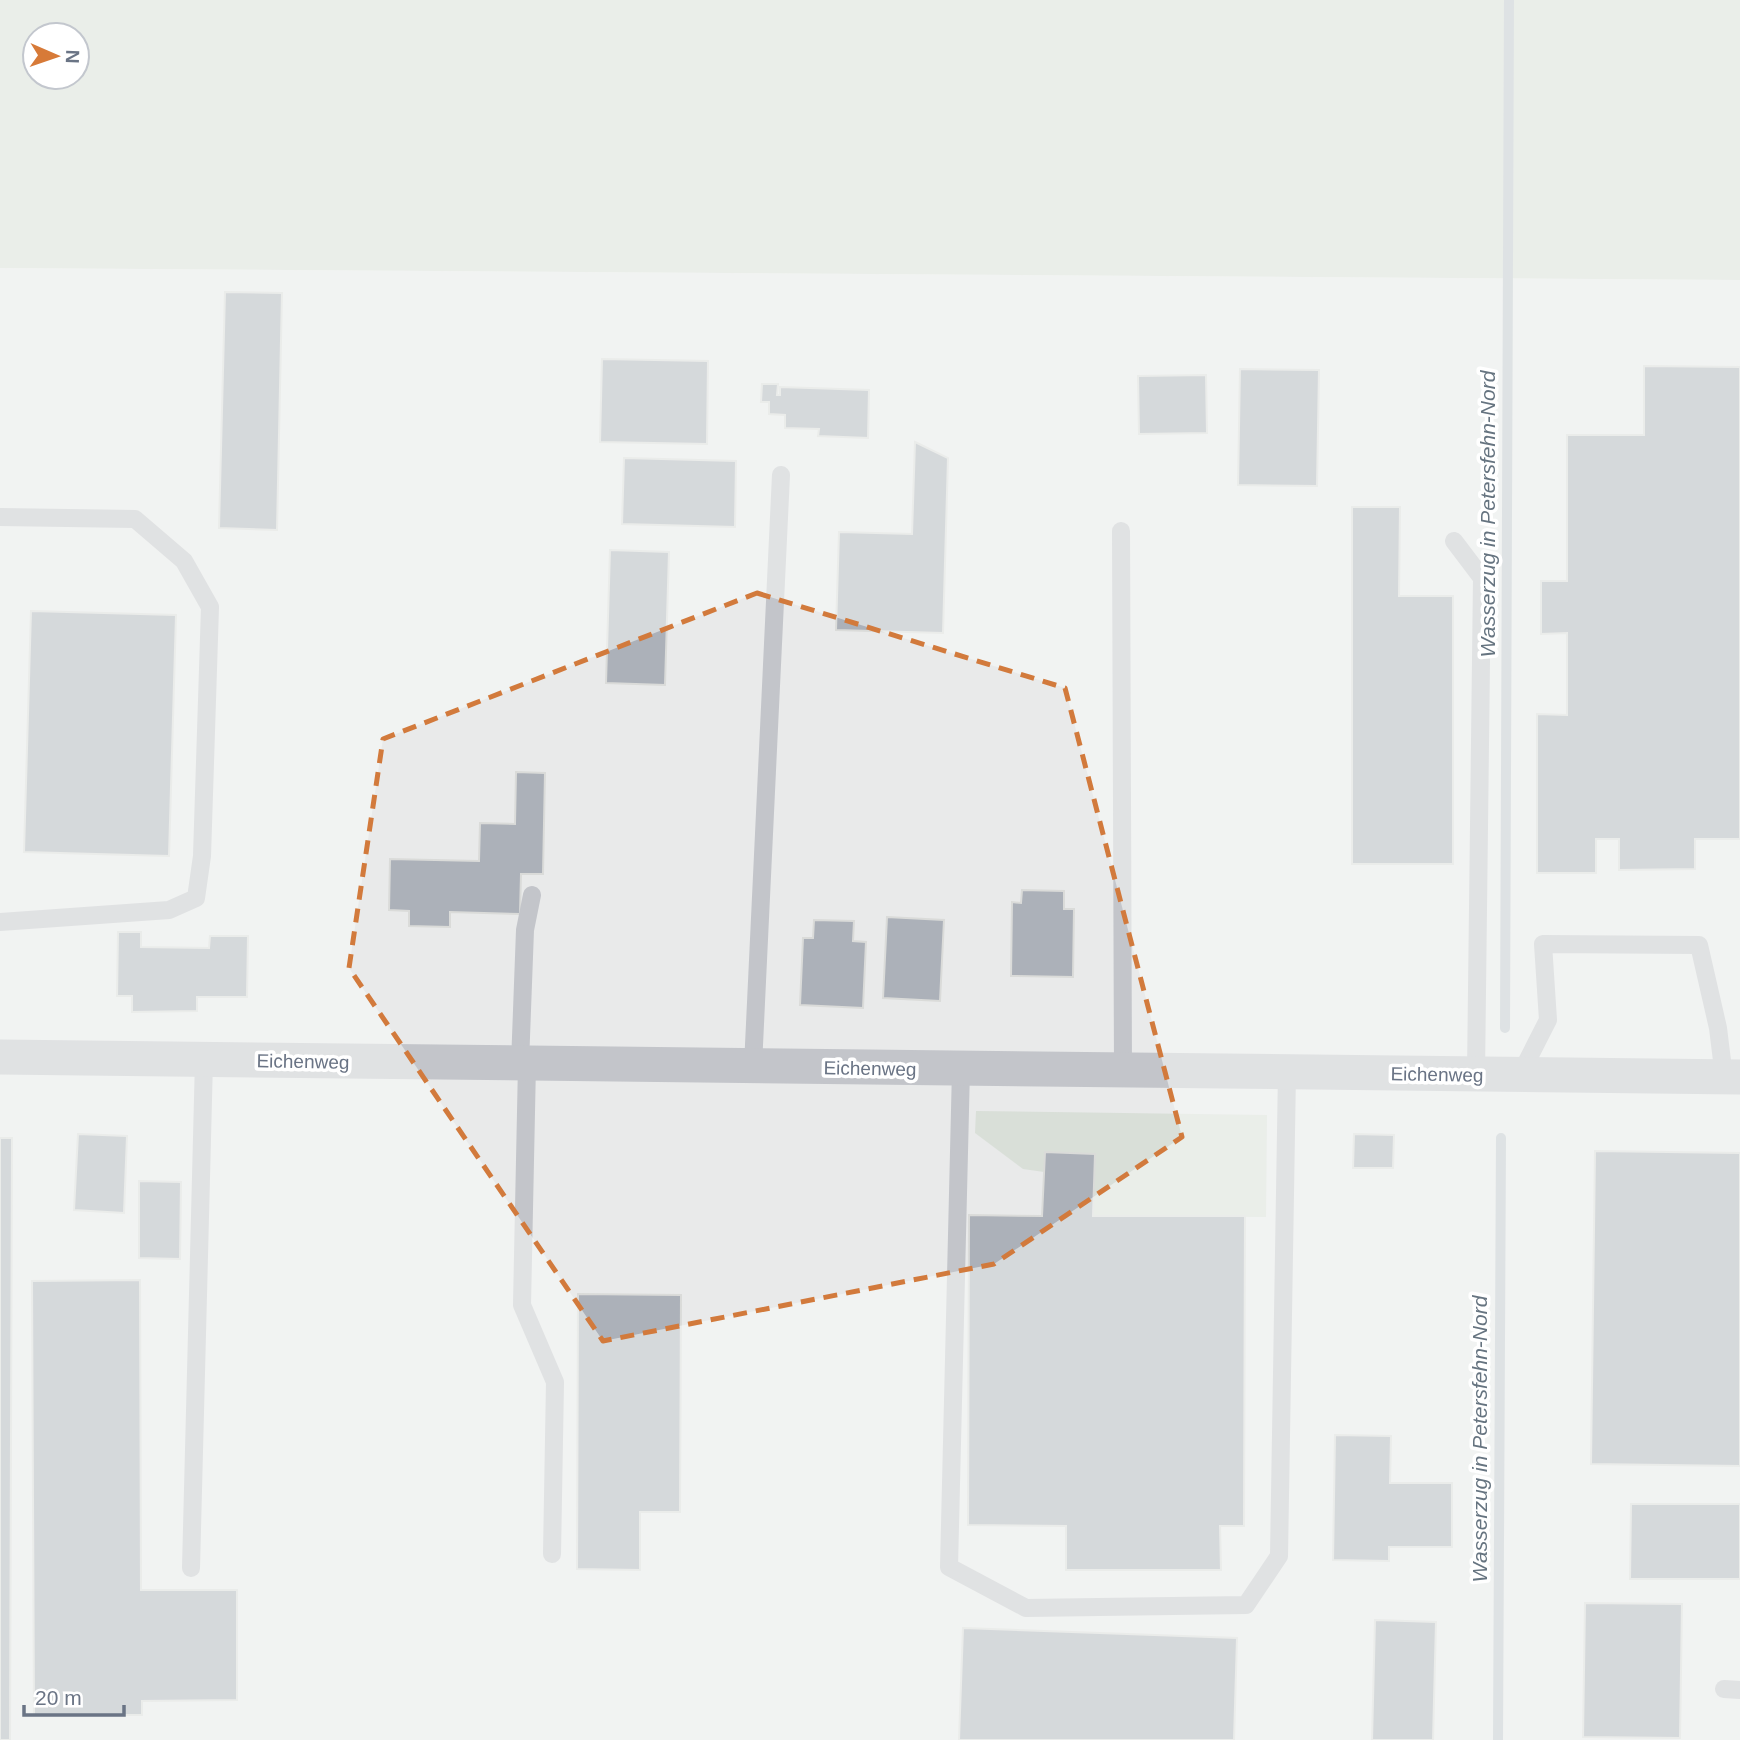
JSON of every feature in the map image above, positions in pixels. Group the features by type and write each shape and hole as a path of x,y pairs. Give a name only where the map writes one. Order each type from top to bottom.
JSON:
{"street":[{"name":"Eichenweg","path":"0,1057 1732,1077"}],"lane":[{"path":"753,1066 781,475"},
{"path":"0,517 135,519 184,561 210,607 202,856 195,898 169,911 0,922"},
{"path":"1121,531 1124,1070"},
{"path":"1454,541 1482,578 1476,1074"},
{"path":"532,895 526,930 522,1305 555,1382 552,1554"},
{"path":"1520,1075 1548,1020 1543,944 1699,945 1732,1077"},
{"path":"191,1568 204,1060"},
{"path":"961,1069 949,1567 1026,1608 1246,1605 1279,1556 1287,1072"}],"highlighted area":[{"path":"757,593 1065,688 1182,1137 994,1264 603,1341 349,968 383,739"}],"shaded area":[{"path":"0,0 1740,0 1740,280 0,268"},
{"path":"0,268 1740,280 1740,1740 0,1740"},
{"path":"976,1111 1267,1115 1266,1217 1093,1216 1095,1154 1045,1152 1044,1172 1023,1169 975,1133"}],"building":[{"path":"225,292 282,293 277,530 219,528"},
{"path":"602,359 708,361 707,444 600,442"},
{"path":"1644,366 1740,367 1740,839 1695,839 1695,869 1619,870 1619,839 1596,839 1596,873 1537,873 1537,714 1567,715 1567,633 1541,634 1541,581 1567,581 1567,435 1644,435"},
{"path":"1240,369 1319,370 1317,486 1238,485"},
{"path":"1206,375 1207,433 1139,434 1138,376"},
{"path":"762,384 778,384 777,395 780,395 780,387 869,390 868,438 818,436 819,429 785,428 785,415 769,414 769,402 761,402"},
{"path":"915,442 948,458 943,633 836,630 839,532 912,534"},
{"path":"624,458 736,461 735,527 622,524"},
{"path":"1352,507 1400,507 1399,596 1453,596 1453,864 1352,864"},
{"path":"610,550 669,552 665,685 606,683"},
{"path":"31,611 176,615 169,856 24,852"},
{"path":"516,772 545,773 543,874 521,874 520,914 450,912 450,927 409,926 409,911 389,910 390,859 479,861 480,823 515,824"},
{"path":"1022,890 1064,891 1064,909 1074,909 1073,977 1011,976 1012,902 1021,903"},
{"path":"887,917 944,920 940,1001 883,998"},
{"path":"814,920 854,921 853,941 866,942 863,1008 800,1005 803,938 813,938"},
{"path":"118,932 141,932 141,947 209,948 210,936 248,936 247,997 197,997 197,1011 132,1012 132,996 117,996"},
{"path":"78,1134 127,1136 124,1213 74,1210"},
{"path":"1354,1134 1394,1135 1393,1168 1353,1168"},
{"path":"0,1138 12,1138 10,1740 0,1740"},
{"path":"1595,1151 1740,1153 1740,1466 1591,1464"},
{"path":"1045,1152 1095,1154 1093,1216 1245,1216 1244,1526 1220,1526 1221,1570 1066,1570 1066,1526 968,1525 969,1215 1042,1216"},
{"path":"139,1181 181,1182 180,1259 139,1258"},
{"path":"140,1280 141,1590 237,1590 237,1700 142,1701 142,1715 34,1715 32,1281"},
{"path":"578,1294 681,1295 680,1512 640,1512 640,1570 577,1569"},
{"path":"1335,1435 1391,1436 1390,1483 1452,1483 1452,1547 1389,1547 1389,1561 1333,1560"},
{"path":"1631,1504 1740,1504 1740,1579 1630,1579"},
{"path":"1585,1603 1682,1604 1680,1738 1583,1737"},
{"path":"1375,1620 1436,1622 1433,1740 1372,1740"},
{"path":"963,1628 1237,1638 1234,1740 959,1740"}],"waterway":[{"name":"Wasserzug in Petersfehn-Nord","path":"1505,1028 1509,0"},
{"name":"Wasserzug in Petersfehn-Nord","path":"1498,1740 1501,1138"}]}
